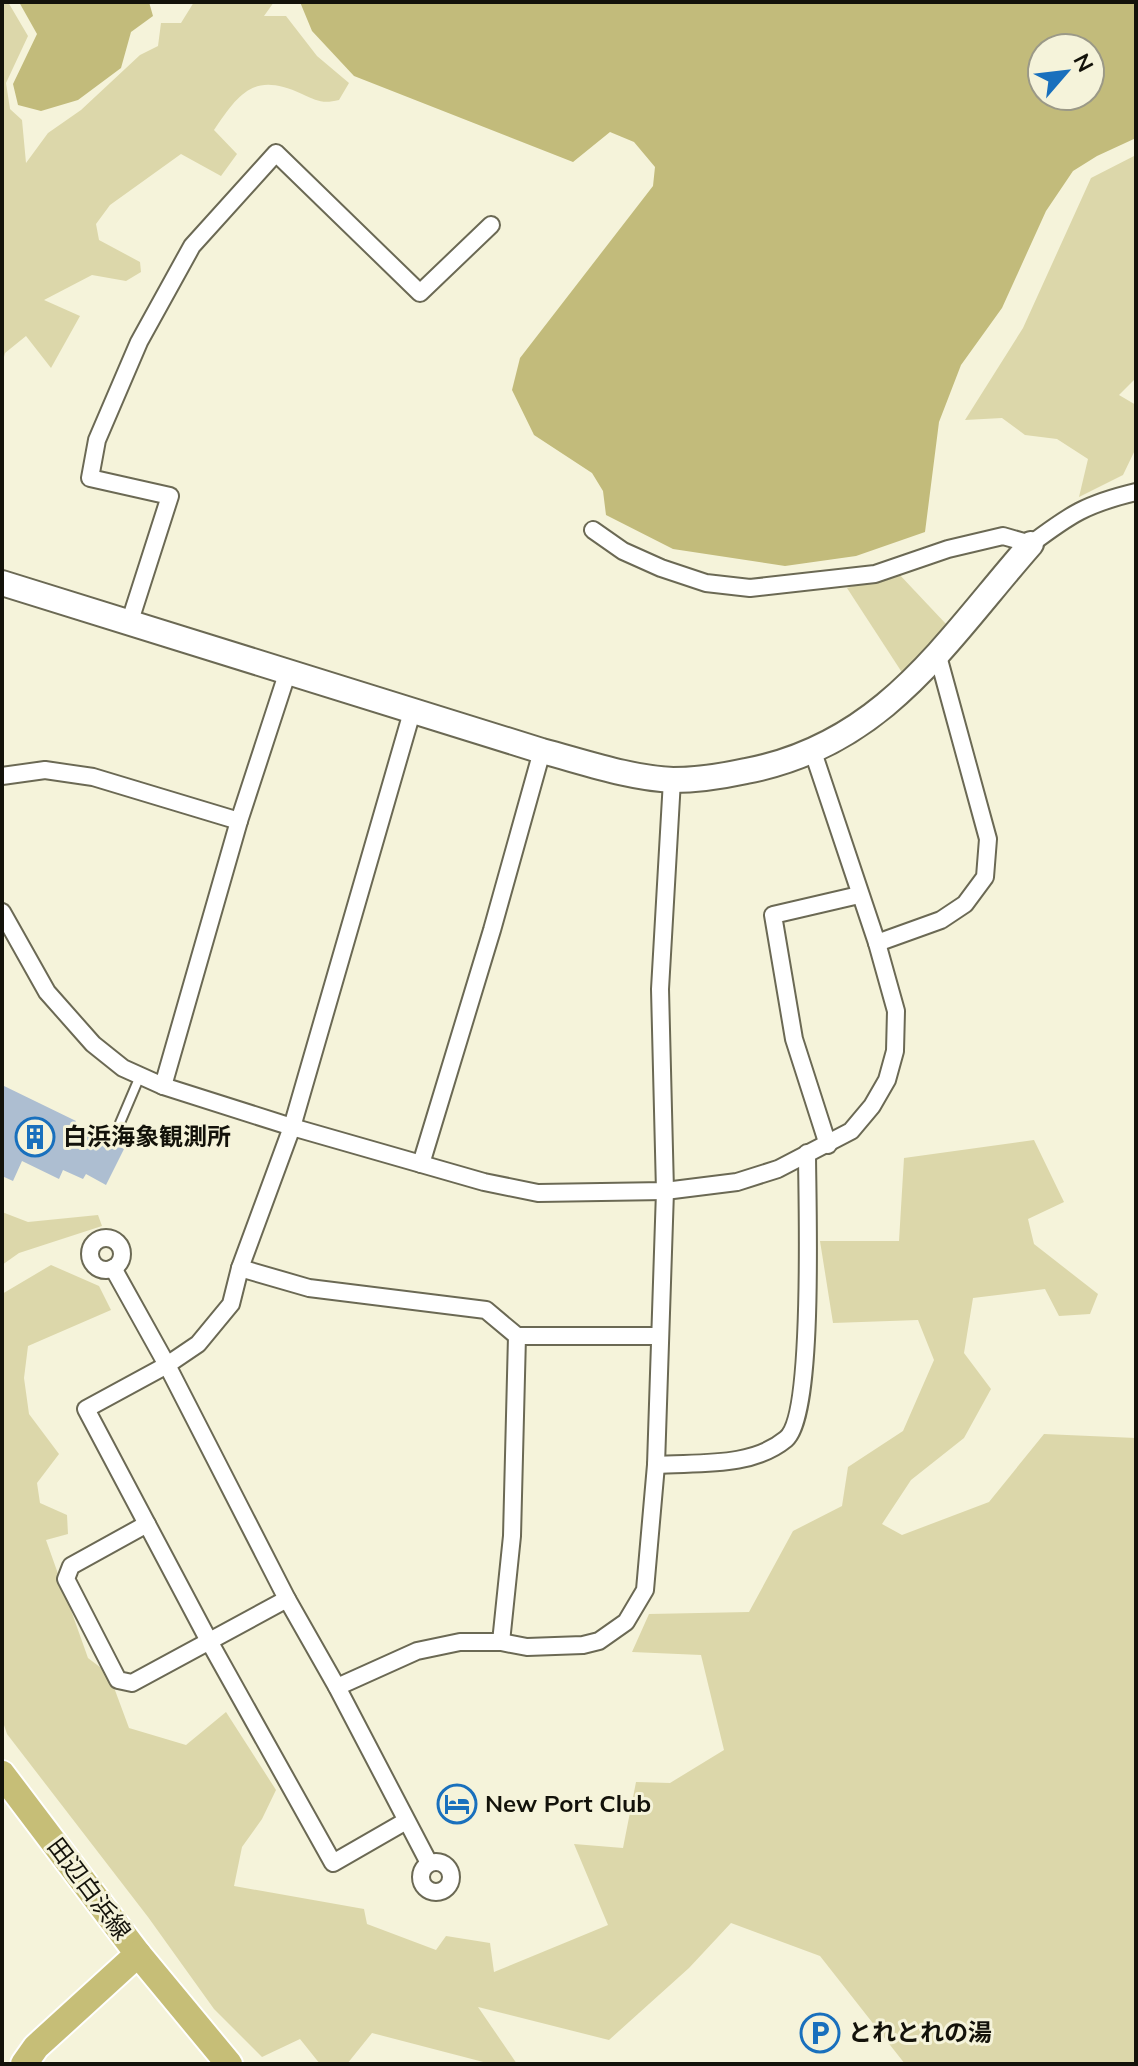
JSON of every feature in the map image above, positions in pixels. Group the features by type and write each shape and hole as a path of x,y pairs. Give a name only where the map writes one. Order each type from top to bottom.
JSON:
{"main road":[{"name":"田辺白浜線","path":"2,1774 138,1954 36,2047 24,2064"},
{"path":"138,1954 229,2064"}],"street":[{"path":"129,624 170,496 90,478 97,440 139,342 192,246 276,153 420,293 491,225"},
{"path":"2,583 542,751 613,770 672,780 716,777 769,767 813,752 861,724 898,696 938,656 1031,544 1071,513 1090,504 1136,491"},
{"path":"593,530 623,551 661,568 706,583 750,588 875,574 948,549 1003,536 1031,544"},
{"path":"877,943 941,920 965,904 985,877 988,839 938,656"},
{"path":"163,1086 239,821 288,671"},
{"path":"406,1821 333,1863 209,1641 86,1409 167,1365 198,1344 231,1304 240,1268 292,1127 412,712"},
{"path":"421,1164 542,751"},
{"path":"2,912 47,992 93,1044 123,1068 163,1086 484,1182 538,1193 665,1191 737,1182 778,1169 851,1131 872,1106 887,1080 895,1051 896,1011 877,943 813,752"},
{"path":"2,776 45,770 93,777 239,821"},
{"path":"337,1687 417,1651 460,1642 501,1642 527,1647 583,1645 614,1633 626,1622 645,1590 656,1465 665,1191 660,989 672,780"},
{"path":"828,1145 794,1039 773,915 859,895"},
{"path":"656,1465 747,1459 787,1438 796,1425 803,1386 807,1298 807,1153"},
{"path":"113,1268 429,1863"},
{"path":"240,1268 309,1288 486,1310 517,1336 659,1336"},
{"path":"501,1642 512,1536 517,1336"},
{"path":"147,1524 71,1566 66,1579 118,1680 132,1683 287,1599"}],"lane":[{"path":"114,1137 140,1076"}],"shaded area":[{"path":"2,2 8,2 28,36 6,83 10,109 22,120 26,163 48,133 81,110 140,55 158,46 161,23 181,23 194,2 274,2 264,16 286,16 317,56 349,83 339,100 329,102 272,85 250,90 232,105 214,130 237,154 221,176 181,154 110,205 96,224 99,240 140,262 141,272 126,281 92,275 44,300 80,316 51,368 26,336 5,353 2,365"},
{"path":"19,2 149,2 153,16 131,32 121,68 78,100 41,111 18,105 13,84 37,34"},
{"path":"300,2 1136,2 1136,138 1073,171 1046,211 1002,308 961,365 939,422 925,532 856,556 785,566 673,549 606,515 603,491 592,473 534,435 512,390 520,358 653,186 655,167 634,142 610,132 573,162 354,76 312,31"},
{"path":"1136,155 1136,378 1119,395 1136,405 1136,448 1123,475 1079,497 1088,459 1057,439 1025,435 1002,418 965,420 1023,328 1091,178"},
{"path":"897,572 946,624 903,674 847,588"},
{"path":"1034,1140 1064,1202 1028,1219 1034,1244 1098,1294 1090,1314 1059,1316 1045,1289 973,1298 964,1353 991,1389 964,1438 911,1480 882,1524 902,1535 989,1502 1044,1434 1136,1438 1136,2064 905,2064 820,1956 731,1923 689,1968 609,2040 478,2007 517,2064 491,2064 372,2033 347,2064 320,2064 300,2039 262,2057 214,2009 148,1917 7,1734 2,1719 2,1294 51,1265 99,1286 111,1310 28,1346 24,1378 29,1414 59,1454 37,1483 40,1503 67,1515 68,1534 46,1540 88,1658 109,1674 129,1728 186,1745 226,1712 276,1790 262,1819 242,1847 234,1886 364,1909 367,1924 436,1950 446,1936 490,1943 494,1972 608,1925 574,1844 623,1848 636,1782 670,1783 724,1750 701,1655 632,1652 649,1614 749,1612 793,1531 842,1506 848,1467 903,1431 934,1360 918,1320 833,1323 820,1241 899,1241 904,1158"},
{"path":"2,1212 28,1222 98,1215 102,1226 19,1253 2,1265"}],"building":[{"name":"白浜海象観測所","path":"2,1085 76,1121 74,1124 124,1149 106,1185 86,1174 83,1179 63,1170 59,1179 22,1161 13,1181 2,1176"}],"place":[{"name":"白浜海象観測所","path":"35,1137"},
{"name":"New Port Club","path":"457,1804"},
{"name":"とれとれの湯","path":"820,2033"}]}
